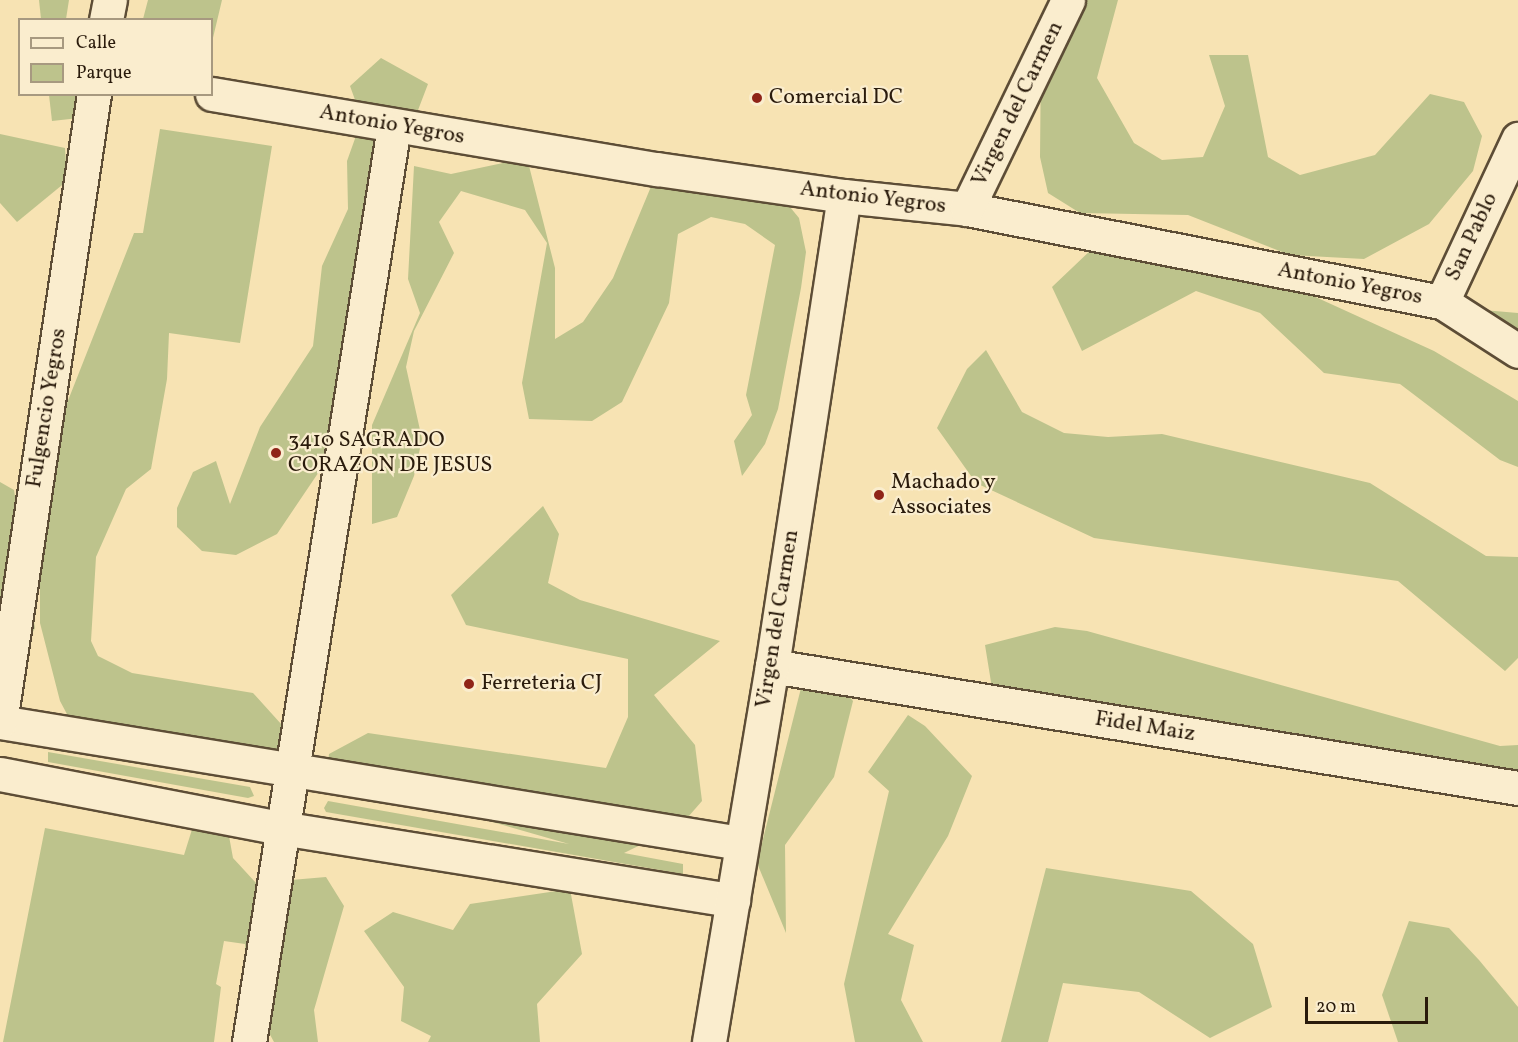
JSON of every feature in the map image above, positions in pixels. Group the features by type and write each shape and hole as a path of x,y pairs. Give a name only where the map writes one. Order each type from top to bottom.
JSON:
{"street":[{"path":"106,18 110,0"},
{"name":"Virgen del Carmen","path":"967,209 1068,0"},
{"name":"Antonio Yegros","path":"213,93 394,126 844,196 967,209 1442,302 1518,351"},
{"name":"Fulgencio Yegros","path":"0,722 94,96"},
{"path":"249,1042 280,828 394,126"},
{"name":"San Pablo","path":"1442,302 1518,139"},
{"name":"Virgen del Carmen","path":"709,1042 740,843 772,666 844,196"},
{"name":"Fidel Maiz","path":"772,666 1518,788"},
{"path":"0,722 740,843"},
{"path":"0,774 280,828 732,900"}],"green space":[{"path":"39,0 69,0 66,18 41,18"},
{"path":"148,0 222,0 213,38 213,18 143,18"},
{"path":"1067,0 1118,0 1097,78 1134,143 1162,160 1203,157 1225,106 1209,55 1248,55 1268,157 1300,175 1375,155 1430,94 1464,102 1482,136 1473,171 1429,224 1364,259 1290,255 1188,215 1080,213 1048,193 1040,157 1041,55"},
{"path":"381,58 428,84 415,118 372,168 337,445 277,534 236,555 202,551 177,527 177,508 193,472 216,461 230,504 260,427 313,346 322,266 348,209 347,161 362,119 350,86"},
{"path":"49,96 87,96 88,117 52,121"},
{"path":"160,129 272,146 240,343 169,333 167,379 151,469 126,489 96,557 91,641 98,656 132,673 253,693 291,735 286,752 270,759 68,716 60,701 40,623 40,543 58,426 134,233 143,233"},
{"path":"0,134 65,148 67,181 17,222 0,203"},
{"path":"527,158 555,268 555,339 583,322 613,278 655,177 776,190 799,218 806,252 778,409 765,444 742,476 734,441 752,415 746,395 775,245 745,224 711,217 678,234 669,303 622,402 592,421 529,419 522,383 547,243 525,210 461,191 439,222 454,253 414,331 406,367 422,439 414,476 397,517 372,524 372,425 420,313 408,279 414,166 451,174"},
{"path":"1093,248 1232,259 1434,351 1518,401 1518,467 1500,460 1400,384 1324,373 1260,313 1196,291 1082,351 1052,287"},
{"path":"1483,310 1518,313 1518,341"},
{"path":"986,350 1022,412 1064,433 1108,437 1162,434 1370,483 1486,556 1518,557 1518,658 1505,671 1398,581 1094,538 976,483 937,428 967,369"},
{"path":"0,482 14,490 35,628 0,696"},
{"path":"543,506 559,534 548,583 580,600 720,641 654,695 695,745 702,801 681,825 624,853 683,864 683,874 326,812 324,808 328,801 569,844 342,779 327,771 329,754 368,733 606,768 628,717 628,659 466,625 451,595"},
{"path":"1055,627 1087,631 1500,746 1518,745 1518,787 996,713 985,645"},
{"path":"802,684 849,696 853,701 834,777 785,845 786,933 757,863"},
{"path":"908,715 925,726 972,776 948,836 888,934 914,945 901,1000 923,1042 855,1042 844,984 889,791 868,772"},
{"path":"48,752 250,787 254,796 248,798 48,762"},
{"path":"194,823 227,825 233,858 256,883 326,877 344,906 314,1010 318,1042 274,1042 247,992 245,944 224,941 216,984 221,987 214,1042 3,1042 45,828 184,855"},
{"path":"1046,868 1191,891 1253,944 1272,1007 1210,1038 1139,992 1063,983 1048,1042 1001,1042"},
{"path":"570,889 582,954 537,1004 540,1042 428,1042 431,1036 401,1021 404,987 364,931 393,912 453,930 470,904"},
{"path":"1409,921 1449,928 1479,960 1518,1007 1518,1042 1398,1042 1382,995"}],"place":[{"name":"Comercial DC","path":"757,98"},
{"name":"3410 SAGRADO CORAZON DE JESUS","path":"276,453"},
{"name":"Machado y Associates","path":"879,495"},
{"name":"Ferreteria CJ","path":"469,684"}]}
